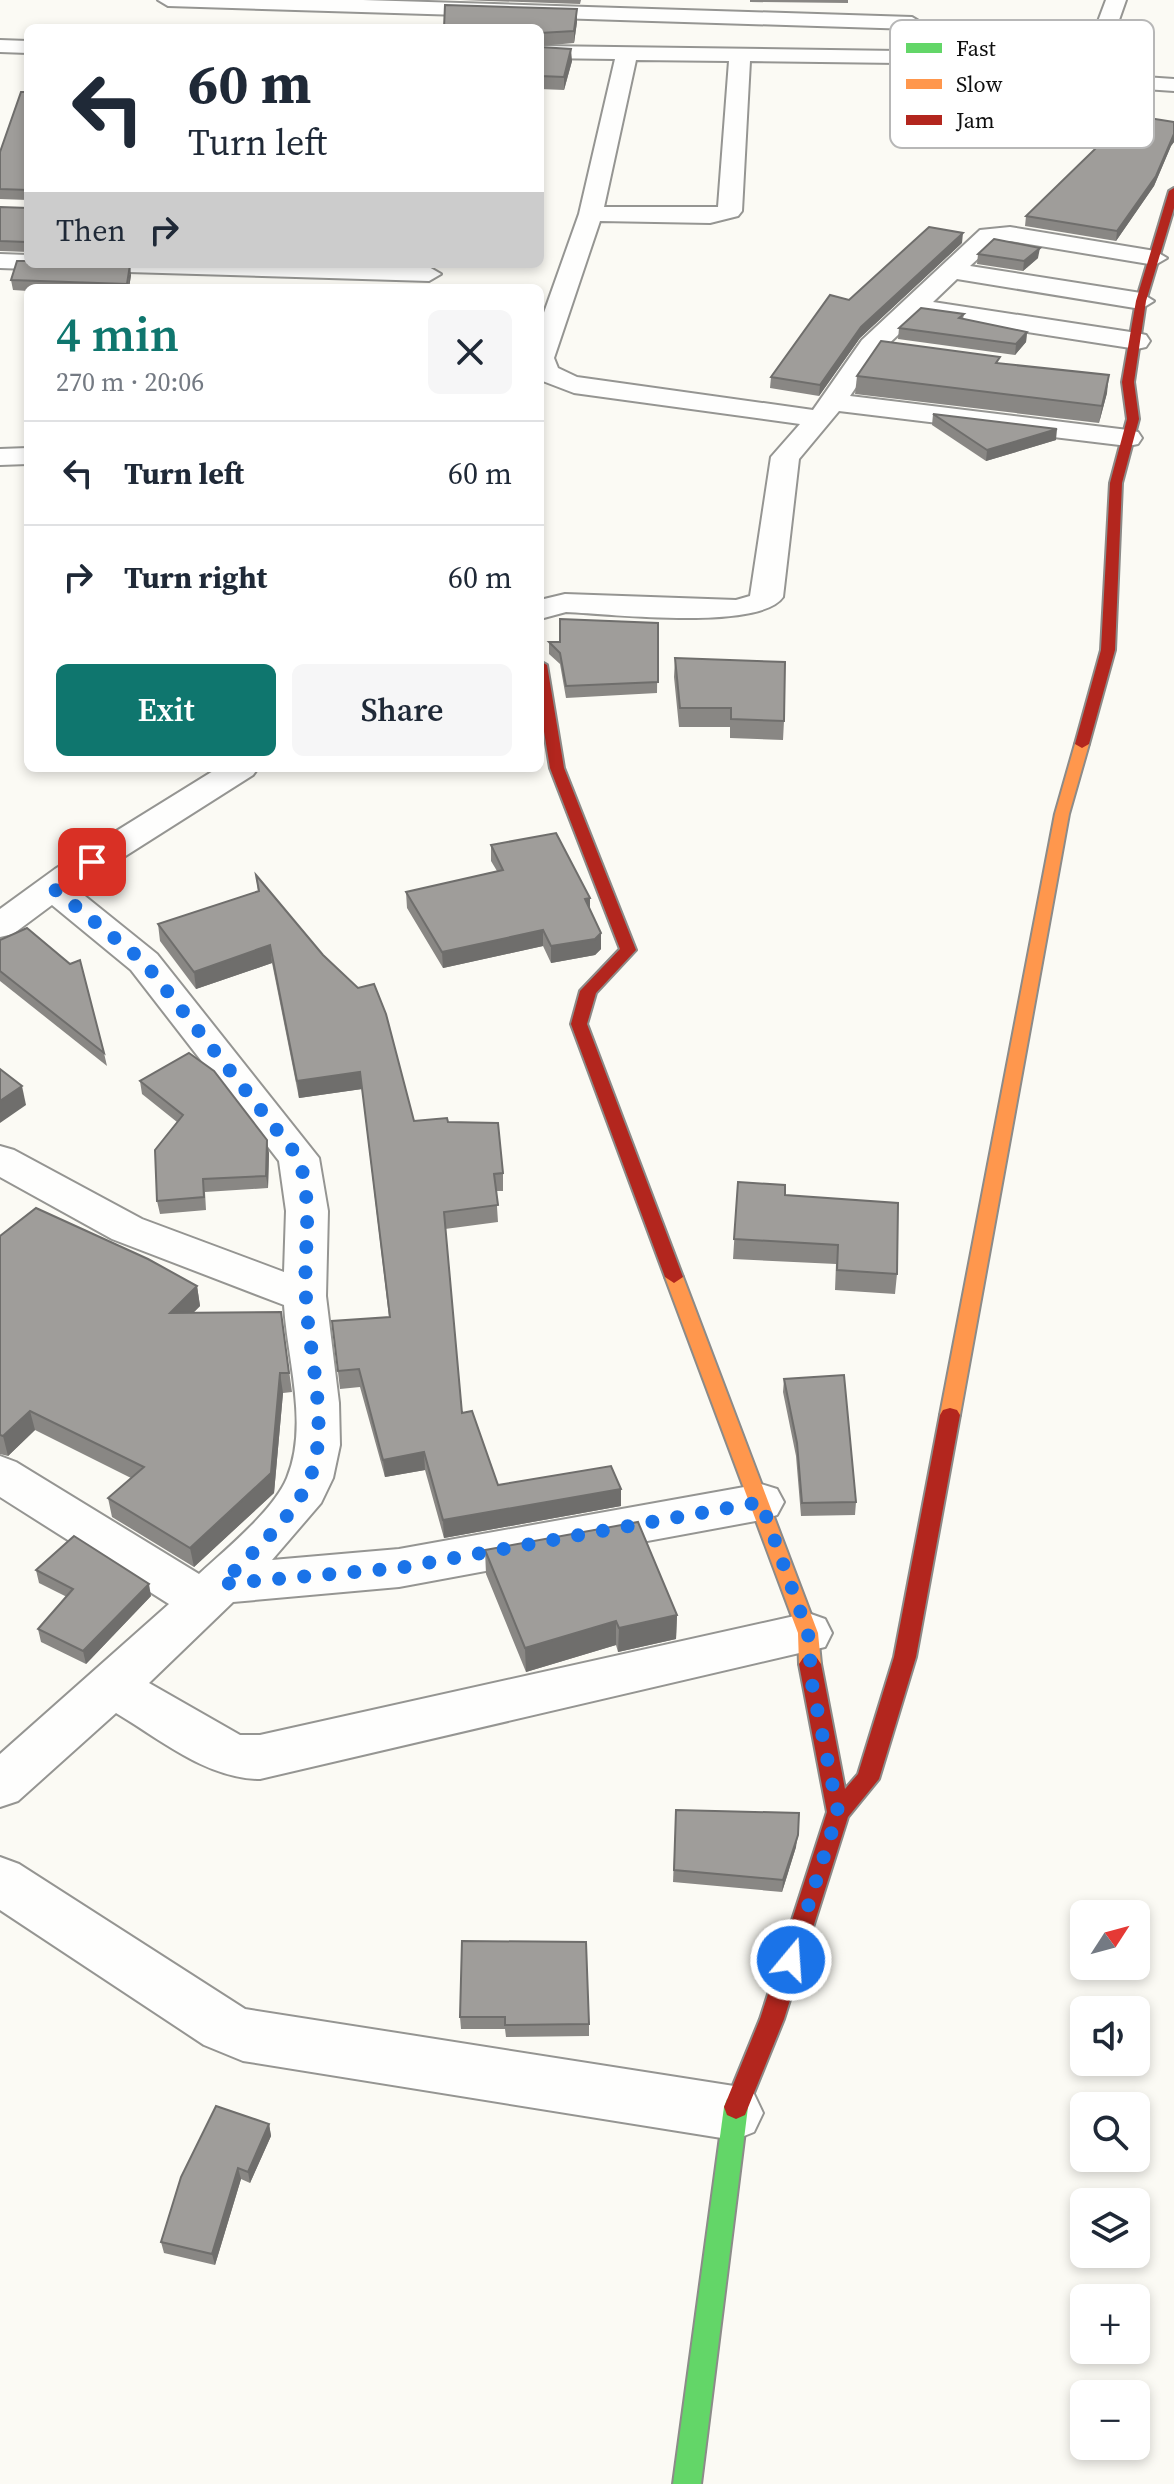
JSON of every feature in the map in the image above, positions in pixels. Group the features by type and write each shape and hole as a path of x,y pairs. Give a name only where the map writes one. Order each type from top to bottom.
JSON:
{"street":[{"path":"168,0 890,22"},
{"path":"912,20 913,0"},
{"path":"1109,20 1116,0"},
{"path":"0,46 24,47"},
{"path":"544,52 890,58"},
{"path":"544,343 591,214 627,53"},
{"path":"591,214 710,216 730,211 740,55"},
{"path":"1154,84 1174,85"},
{"path":"687,2484 734,2113 772,2019 838,1812 868,1779 905,1657 1062,814 1108,650 1116,483 1133,419 1128,382 1141,301 1174,191"},
{"path":"544,609 565,603 736,609 761,603 768,597 785,457 826,411 871,346 989,235 1155,258"},
{"path":"0,261 24,262"},
{"path":"216,268 429,275"},
{"path":"950,270 1141,301"},
{"path":"911,306 1137,341"},
{"path":"871,346 901,350"},
{"path":"544,365 547,372 574,385 1128,438"},
{"path":"1098,378 1128,382"},
{"path":"0,457 24,456"},
{"path":"544,689 557,768 628,950 592,981 578,1012 579,1024 808,1633 812,1684 838,1812"},
{"path":"0,926 53,888 235,772"},
{"path":"0,1785 214,1593 298,1502 313,1470 317,1410 305,1296 308,1192 299,1158 144,962 53,888"},
{"path":"0,1160 127,1229 305,1296"},
{"path":"0,1474 214,1593 399,1568 761,1502"},
{"path":"112,1686 222,1750 239,1757 260,1757 808,1633"},
{"path":"0,1881 224,2027 243,2035 734,2113"}],"building":[{"path":"445,5 577,9 574,31 544,33 544,24 444,24"},
{"path":"544,47 571,49 564,77 544,76"},
{"path":"21,92 24,92 24,190 0,189 0,152"},
{"path":"1154,119 1174,122 1174,134 1156,176 1117,231 1026,216 1096,148 1154,148"},
{"path":"0,207 24,208 24,242 0,241"},
{"path":"929,227 963,233 861,327 820,385 771,377 830,295 849,300"},
{"path":"994,239 1040,248 1024,261 978,254"},
{"path":"17,261 24,261 24,268 130,268 127,284 11,280"},
{"path":"921,308 964,314 959,318 1027,332 1016,344 899,328"},
{"path":"881,341 1000,357 996,363 1109,375 1102,406 857,376"},
{"path":"933,414 1057,429 987,450"},
{"path":"560,619 658,623 658,682 566,686 560,653 549,642 560,642"},
{"path":"675,658 785,662 784,721 731,719 731,708 680,708"},
{"path":"556,833 590,898 585,899 601,933 595,939 551,946 543,930 442,952 406,892 503,870 491,845"},
{"path":"256,875 323,955 358,988 374,984 386,1014 414,1121 447,1118 448,1122 498,1123 503,1173 494,1174 498,1205 444,1212 462,1413 472,1411 498,1485 611,1466 621,1489 443,1520 424,1452 383,1460 359,1369 338,1371 332,1321 390,1317 360,1072 297,1081 270,945 194,972 158,924 259,891"},
{"path":"27,928 70,964 80,960 104,1053 0,971 0,940"},
{"path":"189,1053 214,1071 267,1140 266,1176 203,1179 204,1197 157,1201 155,1150 183,1115 140,1081"},
{"path":"0,1069 22,1086 0,1101"},
{"path":"738,1182 785,1185 785,1195 898,1203 897,1274 837,1270 838,1245 734,1239"},
{"path":"36,1208 148,1259 197,1286 170,1313 281,1312 289,1373 280,1373 271,1473 190,1548 108,1498 144,1467 30,1411 3,1436 0,1435 0,1236"},
{"path":"844,1375 856,1502 802,1503 797,1443 784,1379"},
{"path":"638,1522 677,1615 619,1628 616,1621 525,1648 485,1550"},
{"path":"74,1536 149,1584 83,1651 38,1629 73,1589 36,1570"},
{"path":"676,1810 799,1813 798,1835 783,1880 674,1870"},
{"path":"462,1941 586,1942 589,2024 505,2025 505,2017 460,2017"},
{"path":"216,2106 269,2124 248,2172 238,2168 212,2254 161,2242 181,2177"}],"traffic: fast":[{"path":"687,2484 736,2107"}],"traffic: slow":[{"path":"950,1415 1062,814 1082,744"},
{"path":"674,1277 808,1633 810,1664"}],"traffic: jam":[{"path":"1082,744 1108,650 1116,483 1133,419 1128,382 1141,301 1174,191"},
{"path":"544,689 557,768 628,950 588,991 579,1024 674,1277"},
{"path":"838,1812 868,1779 905,1657 950,1415"},
{"path":"736,2107 772,2019 838,1812 810,1664"}],"route":[{"path":"92,862 53,888 144,962 262,1107 299,1158 308,1192 305,1296 317,1410 313,1470 298,1502 222,1584 399,1568 761,1502 808,1633 812,1684 838,1812 791,1960"}]}
